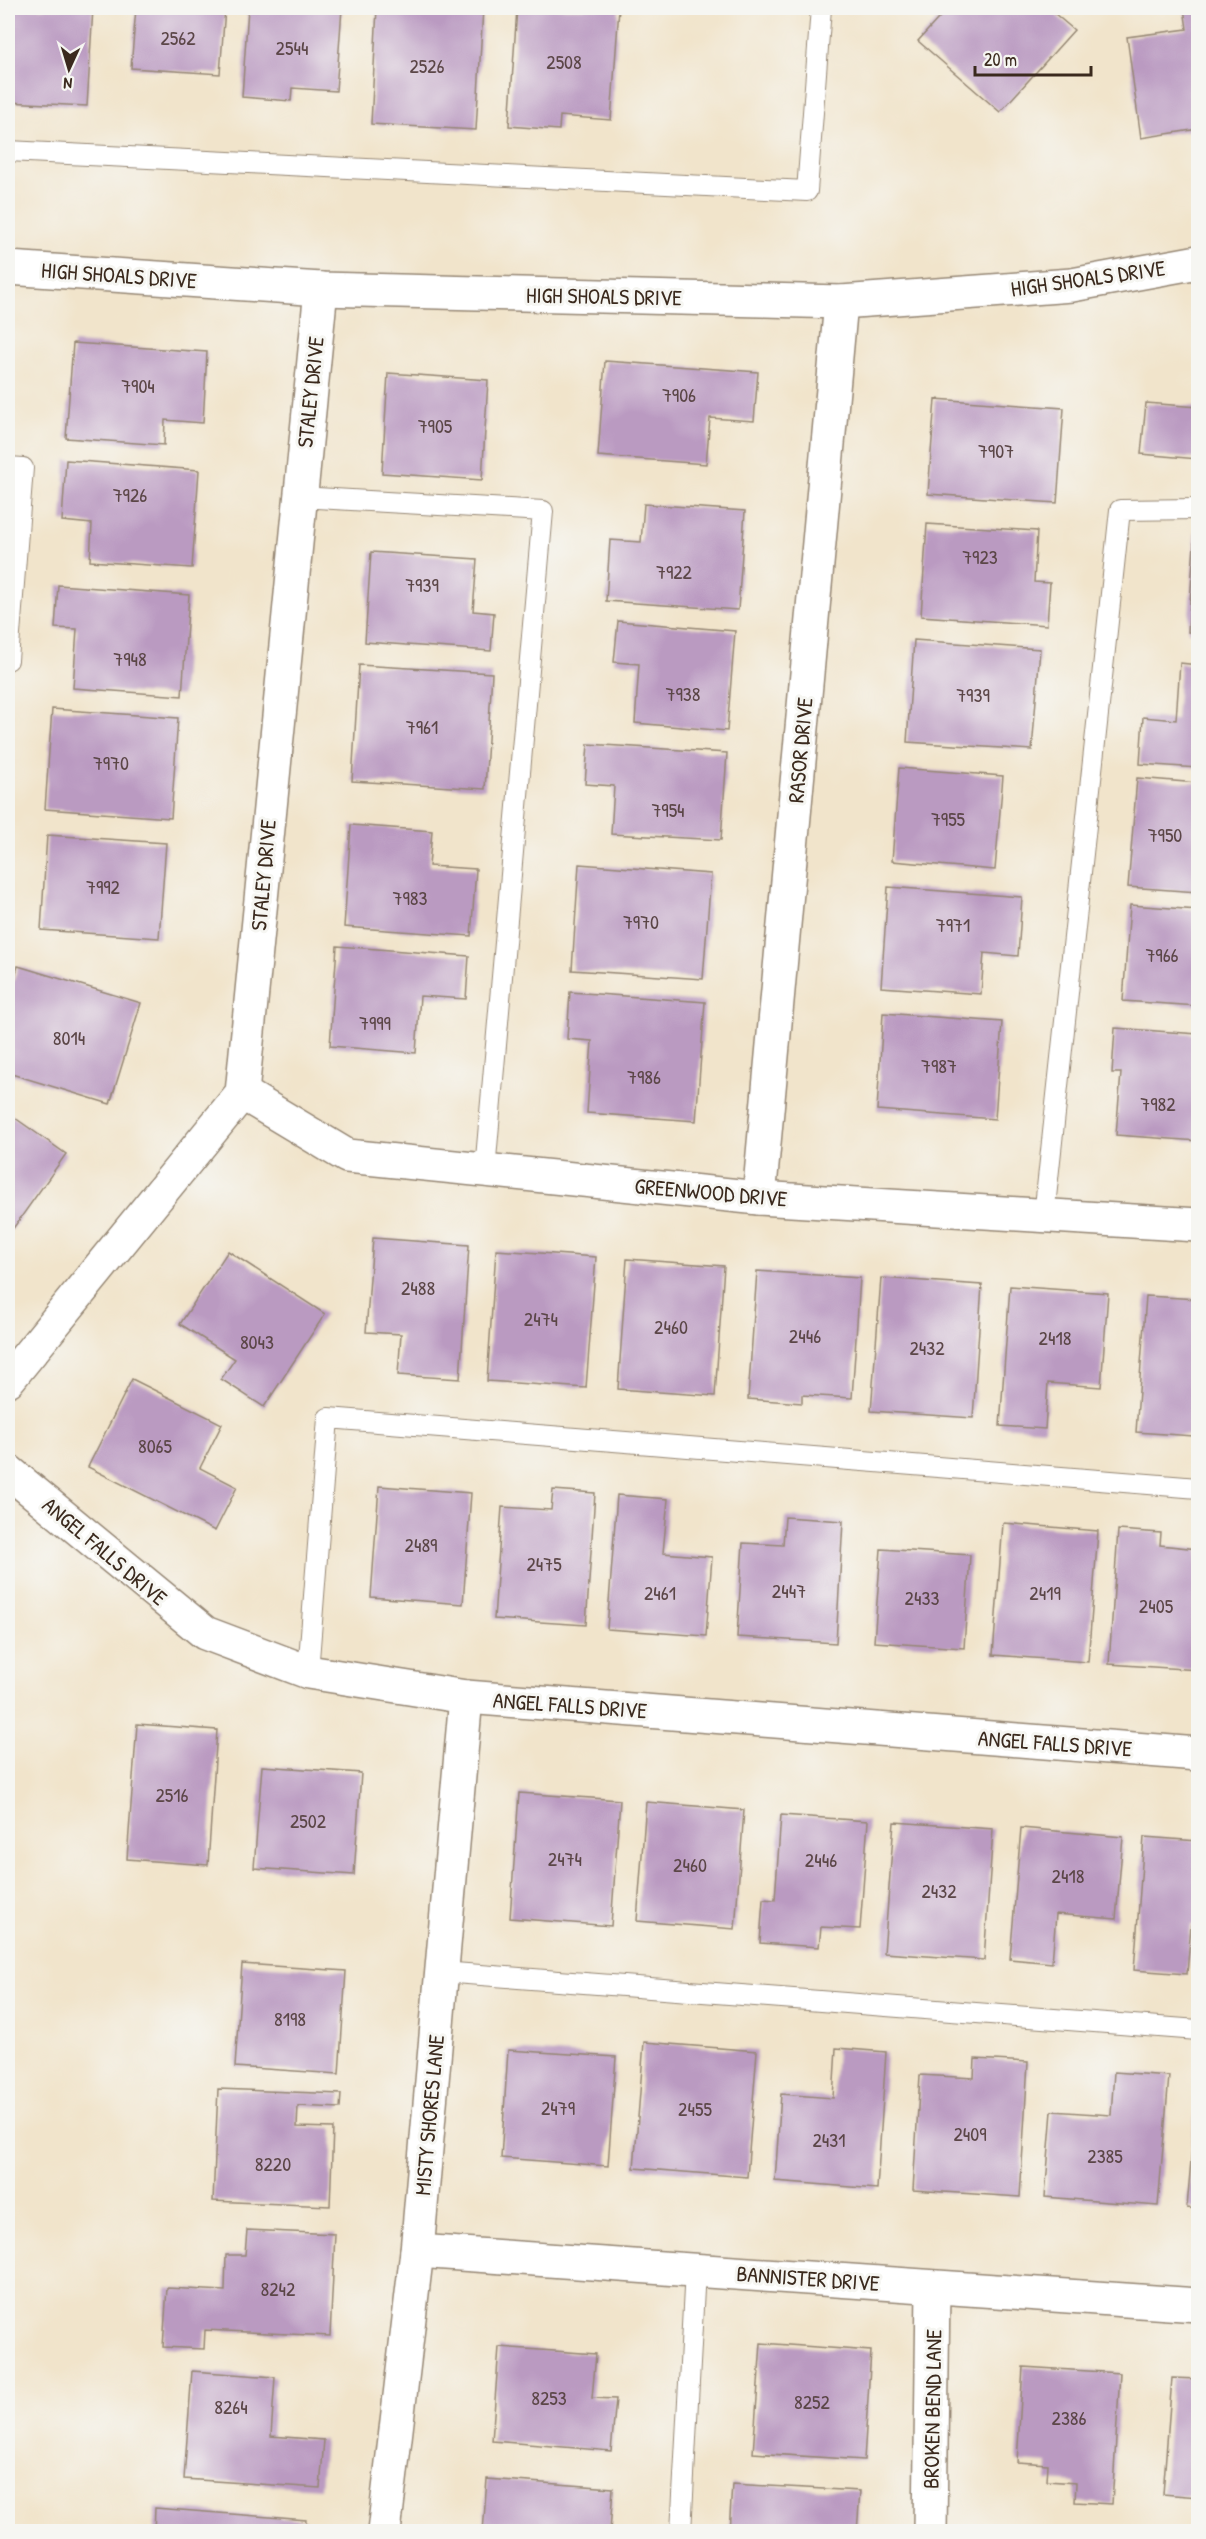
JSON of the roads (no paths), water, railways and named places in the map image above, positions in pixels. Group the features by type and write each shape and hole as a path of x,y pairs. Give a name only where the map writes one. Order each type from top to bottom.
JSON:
{"street":[{"name":"HIGH SHOALS DRIVE","path":"8,268 321,289 841,302 1072,285 1198,262"},
{"name":"STALEY DRIVE","path":"242,1093 321,289"},
{"name":"RASOR DRIVE","path":"759,1197 841,302"},
{"name":"GREENWOOD DRIVE","path":"242,1093 347,1156 759,1197 1198,1225"},
{"path":"8,1380 242,1093"},
{"name":"ANGEL FALLS DRIVE","path":"8,1471 205,1633 308,1672 466,1697 1198,1754"},
{"name":"MISTY SHORES LANE","path":"384,2532 417,2251 466,1697"},
{"name":"BANNISTER DRIVE","path":"417,2251 1198,2305"},
{"name":"BROKEN BEND LANE","path":"930,2532 933,2287"}],"lane":[{"path":"8,151 807,191 821,8"},
{"path":"8,467 23,468 8,660"},
{"path":"299,497 543,511 485,1170"},
{"path":"1044,1215 1120,510 1198,509"},
{"path":"308,1672 328,1418 1198,1488"},
{"path":"441,1972 1198,2030"},
{"path":"681,2532 695,2270"}]}
